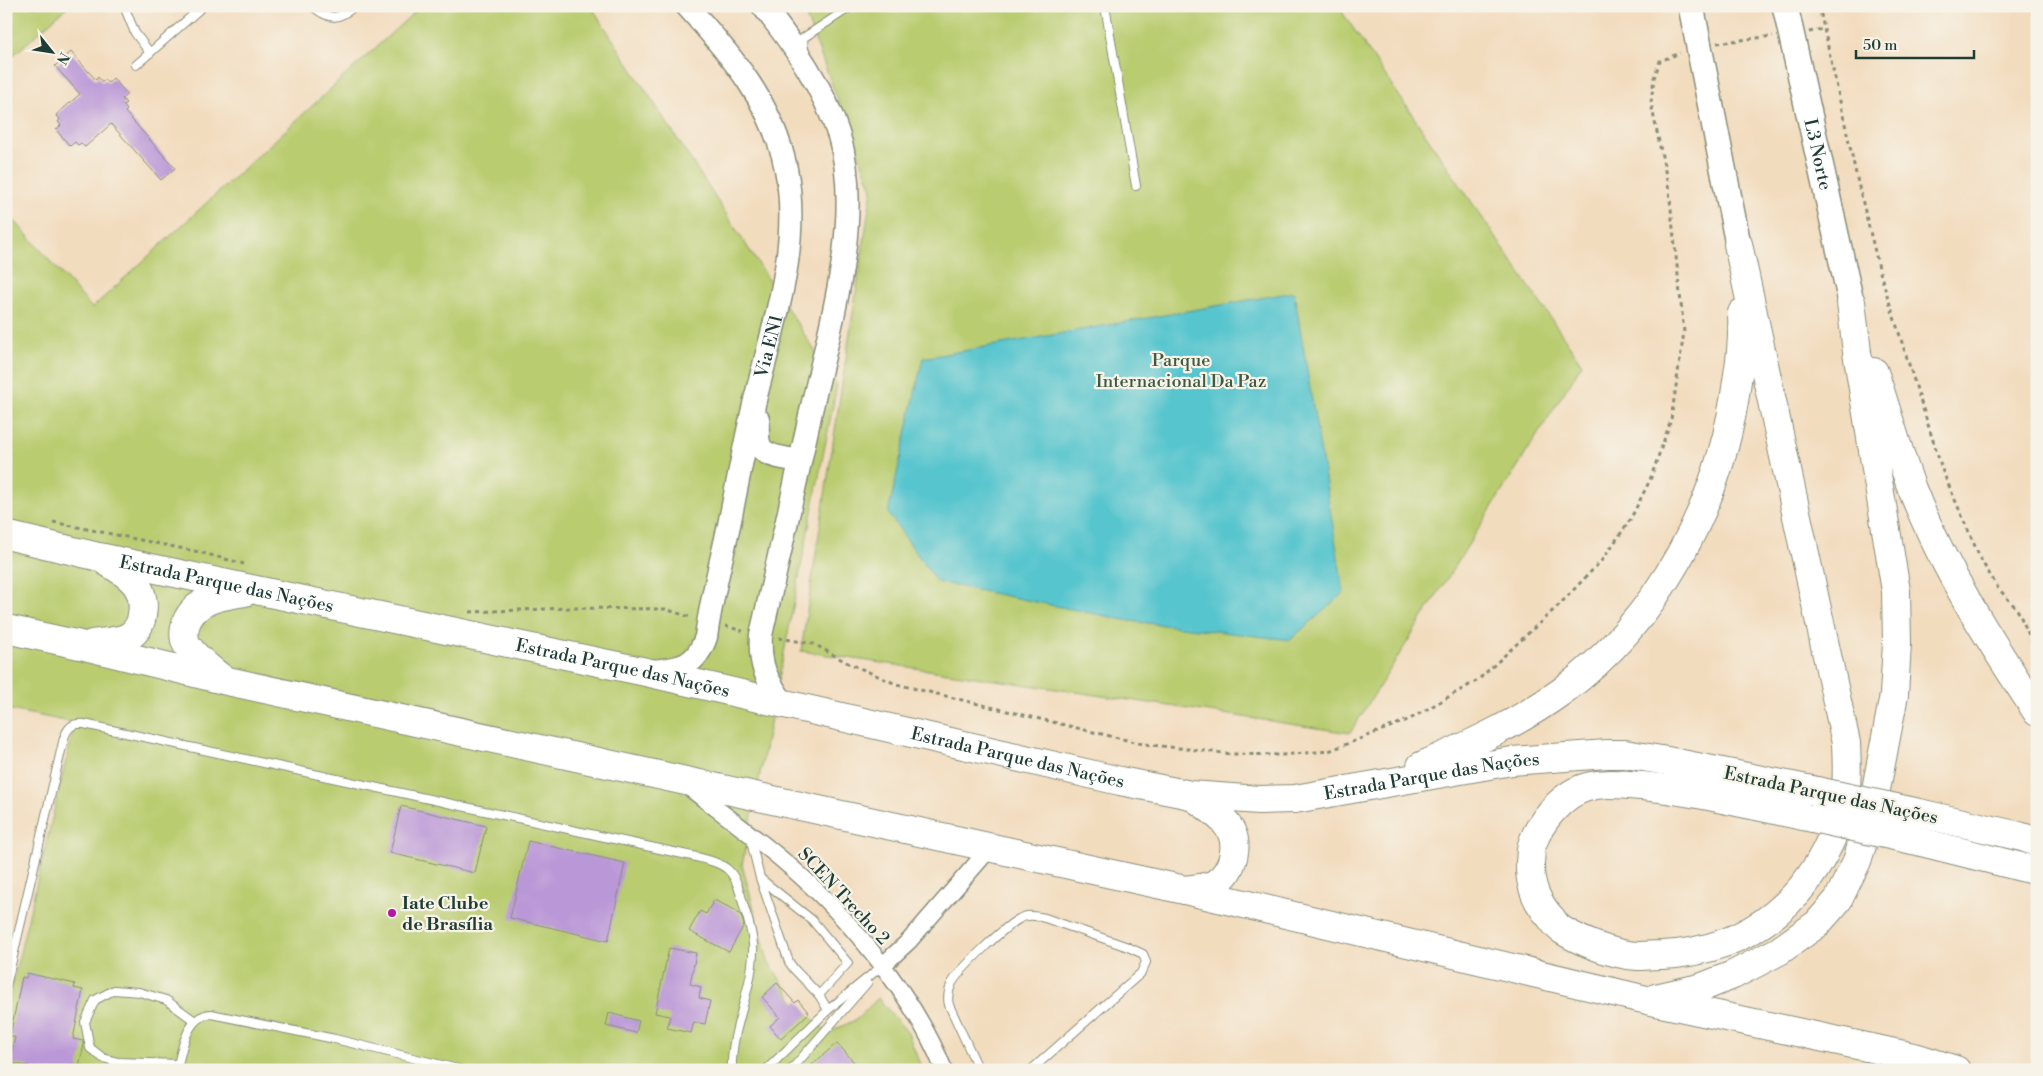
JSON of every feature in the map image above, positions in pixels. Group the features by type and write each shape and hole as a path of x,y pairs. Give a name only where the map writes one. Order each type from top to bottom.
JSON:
{"highway":[{"path":"1377,785 1507,727 1561,692 1582,675 1626,632 1652,600 1688,539 1715,478 1734,410 1743,336 1738,244"},
{"path":"1738,244 1846,743 1847,772 1843,808 1831,841 1803,887 1787,905 1769,921 1729,940 1688,954 1635,956 1587,943 1561,930 1539,905 1530,878 1531,847 1544,821 1574,792 1587,787 1605,784 1644,786 1685,792 1813,818 1913,840 2037,871"},
{"path":"1851,302 1912,489 1985,633 2037,712"},
{"path":"1647,1000 1700,988 1733,975 1778,950 1817,924 1838,900 1857,861 1871,816 1894,695 1897,643 1896,591 1856,352 1851,302"},
{"name":"Estrada Parque das Nações","path":"6,535 99,557 646,672 1191,796 1259,800 1295,799 1512,761 1584,755 1625,754 1812,790 2019,836 2037,842"},
{"path":"80,645 129,637 140,624 143,612 141,590 136,583 125,572 99,557"},
{"path":"223,680 193,653 186,643 184,636 187,621 196,608 207,600 258,590"},
{"path":"6,629 223,680 1185,890 1647,1000 1918,1058 1956,1070"},
{"path":"1185,890 1206,887 1216,883 1230,867 1235,849 1234,836 1226,824 1191,796"}],"main road":[{"path":"1691,6 1738,244"},
{"name":"L3 Norte","path":"1785,6 1851,302"}],"street":[{"name":"Via EN1","path":"646,672 671,669 690,664 696,658 703,644 780,295 790,237 786,168 762,102 720,43 686,6"},
{"path":"763,6 805,62 824,97 840,137 847,191 843,258 837,296 761,635 760,652 762,666 772,687 784,704"},
{"path":"757,393 758,443 761,449 766,454 800,461"},
{"name":"SCEN Trecho 2","path":"680,781 781,859 834,910 882,966 907,1001 926,1032 944,1070"},
{"path":"882,966 909,940 990,848"}],"lane":[{"path":"124,6 135,32 150,53"},
{"path":"136,65 203,6"},
{"path":"312,6 331,17 340,17 355,6"},
{"path":"805,62 803,38 852,6"},
{"path":"1105,6 1136,186"},
{"path":"6,986 64,738 69,727 75,724 84,724 692,856 724,865 730,869 735,878 744,903 753,944 746,991 734,1046 732,1070"},
{"path":"750,834 760,878 789,962 819,995 828,1010"},
{"path":"760,878 812,920 848,963 819,995"},
{"path":"978,1070 949,1005 947,997 949,989 966,965 1019,918 1034,916 1045,918 1143,954 1146,962 1141,973 1031,1070"},
{"path":"767,1069 828,1010 882,966"},
{"path":"791,1070 882,966"},
{"path":"195,1021 166,1000 139,992 114,990 95,1000 85,1022 90,1048 103,1058 118,1062 178,1067 185,1041 195,1021 201,1015 217,1014 335,1039 462,1070"}],"path":[{"path":"1819,6 1858,183 1881,276 1943,472 1982,560 1998,588 2017,609 2037,652"},
{"path":"463,612 569,608 665,610 761,635 814,644 846,662 896,684 1143,744 1232,754 1282,755 1329,751 1410,719 1478,680 1561,603 1603,559 1630,520 1650,480 1671,420 1684,332 1669,190 1651,103 1653,86 1660,61 1700,45 1823,30"},
{"path":"46,521 199,552 247,565"}],"green space":[{"path":"6,6 68,6 6,62"},
{"path":"421,6 591,6 837,385 742,865 768,961 794,1001 828,1033 857,1019 878,998 908,1033 922,1070 6,1070 6,1011 75,723 6,709 6,211 92,308"},
{"name":"Parque Internacional Da Paz","path":"802,6 1338,6 1582,364 1350,733 801,651 872,189"}],"water":[{"path":"1294,292 1344,593 1290,640 1130,621 937,582 888,513 923,358"}],"building":[{"path":"71,52 96,80 98,77 102,82 105,80 108,83 113,78 127,94 122,99 126,103 123,105 127,110 125,112 175,168 161,180 111,124 85,147 81,143 78,145 75,142 70,146 56,130 61,125 58,122 60,119 56,115 80,94 55,66"},
{"path":"401,806 486,826 475,873 390,853"},
{"path":"528,841 625,863 608,941 510,918"},
{"path":"714,900 737,911 742,918 744,925 729,952 689,931 700,911 706,914"},
{"path":"669,948 696,953 690,984 701,987 699,998 710,1001 705,1024 694,1022 691,1033 667,1028 670,1016 655,1013"},
{"path":"27,973 75,984 74,988 83,990 73,1039 83,1041 84,1045 78,1070 28,1070 29,1066 9,1063 15,1037 10,1036 22,977 26,978"},
{"path":"777,983 795,1003 798,1000 809,1013 781,1039 770,1026 780,1017 762,997"},
{"path":"609,1013 639,1021 636,1033 606,1026"},
{"path":"837,1043 861,1070 806,1070"}],"place":[{"name":"Iate Clube de Brasília","path":"392,913"}]}
